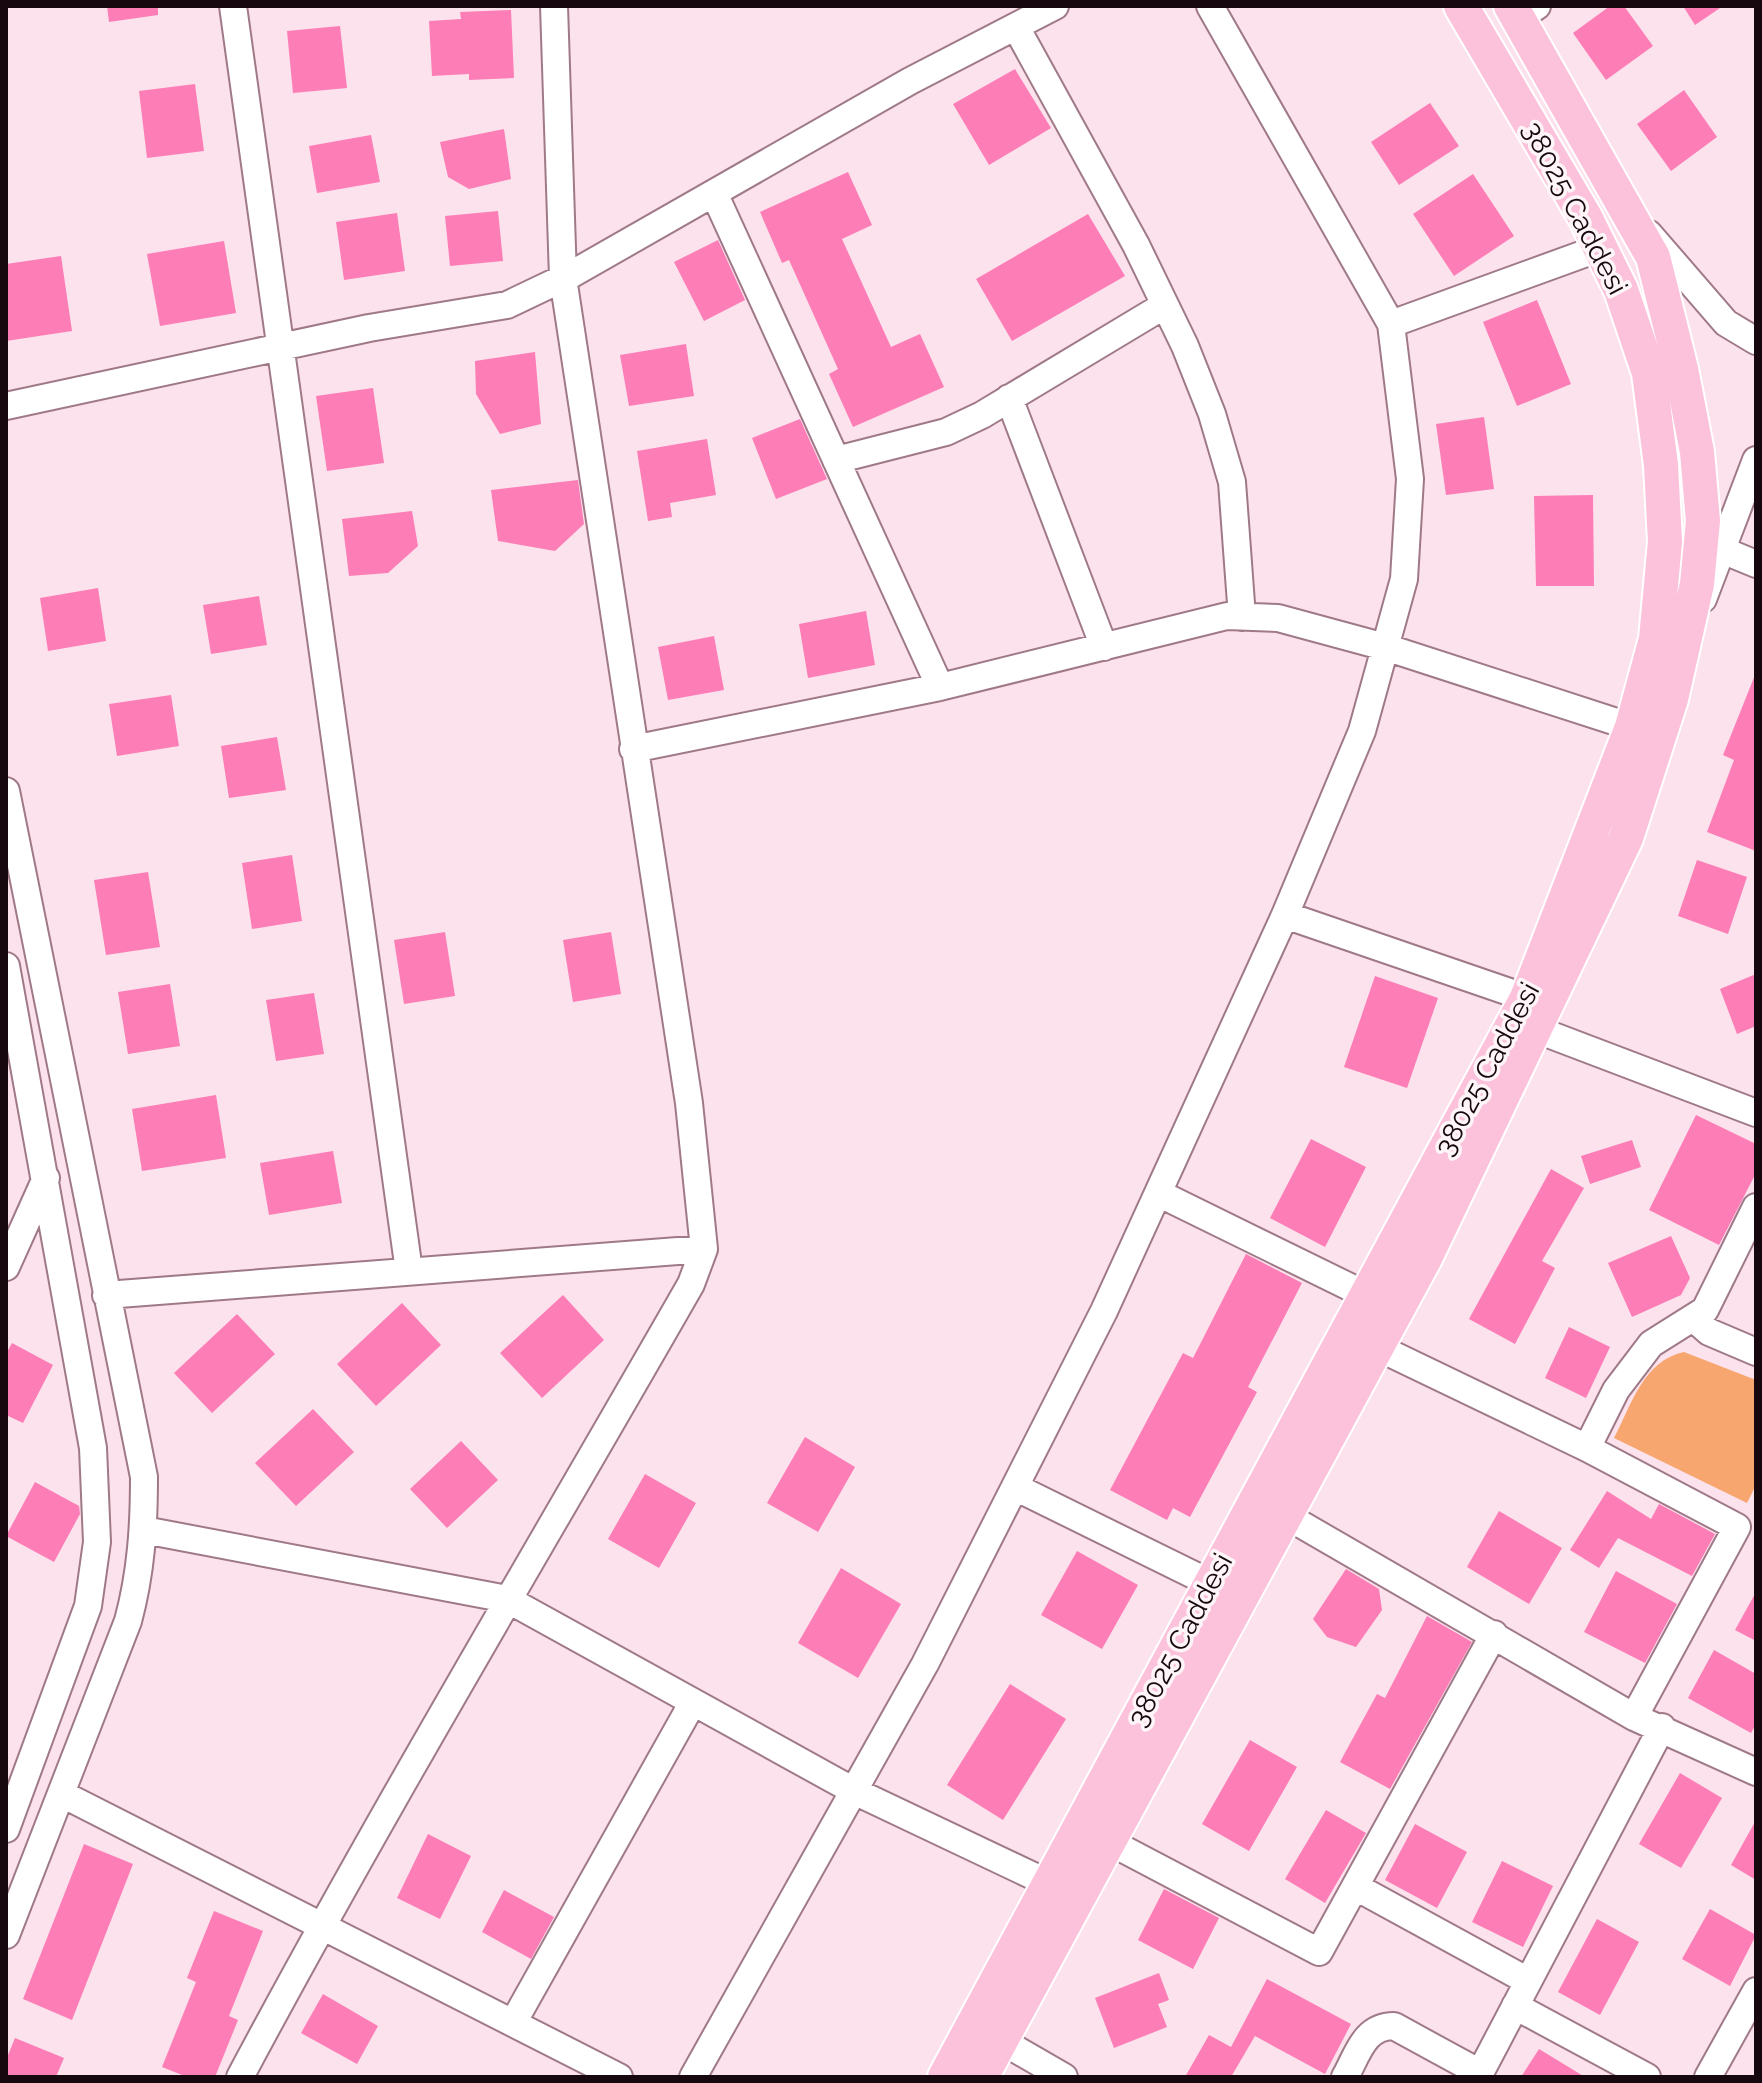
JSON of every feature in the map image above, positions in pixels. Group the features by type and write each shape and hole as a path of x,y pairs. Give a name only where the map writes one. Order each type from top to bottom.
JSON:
{"main road":[{"name":"38025 Caddesi","path":"981,2077 1425,1258 1531,1013 1632,727 1656,639 1665,542 1661,465 1649,373 1621,290 1600,248 1461,6"},
{"name":"38025 Caddesi","path":"945,2077 1366,1295 1531,1013 1626,838 1671,699 1697,584 1703,521 1697,452 1653,257 1523,10"}],"street":[{"path":"233,6 409,1271"},
{"path":"240,2077 321,1925 691,1284 704,1249 689,1103 563,278 554,6"},
{"path":"6,406 279,347 507,305 563,278 910,81 1055,6"},
{"path":"693,2077 925,1664 1104,1311 1285,915 1362,731 1404,579 1410,479 1391,324 1210,6"},
{"path":"1016,27 1165,305 1212,414 1232,482 1242,617"},
{"path":"714,193 940,687"},
{"path":"1627,209 1726,323 1756,341"},
{"path":"1391,324 1600,248"},
{"path":"836,460 946,432 1165,305"},
{"path":"1009,398 1104,647"},
{"path":"1681,658 1756,460"},
{"path":"1722,550 1756,564"},
{"path":"633,749 940,687 1227,616 1278,618 1385,647 1632,727"},
{"path":"6,791 144,1477 144,1530 139,1578 128,1621 6,1935"},
{"path":"1285,915 1531,1013 1756,1113"},
{"path":"6,966 14,1046 46,1178 93,1448 97,1542 88,1606 6,1829"},
{"path":"6,1267 46,1178"},
{"path":"1158,1193 1366,1295"},
{"path":"1587,1448 1616,1390 1651,1344 1705,1310 1756,1207"},
{"path":"106,1295 704,1249"},
{"path":"1693,1318 1709,1332 1756,1352"},
{"path":"1377,1347 1746,1529 1634,1717"},
{"path":"1015,1487 1210,1583"},
{"path":"1285,1515 1634,1717 1756,1772"},
{"path":"144,1530 507,1599 854,1791 1048,1883"},
{"path":"1108,1841 1319,1952 1494,1634"},
{"path":"513,2023 693,1702"},
{"path":"1345,2077 1369,2033 1385,2026 1394,2026 1479,2075 1662,1727"},
{"path":"62,1794 619,2077"},
{"path":"1356,1887 1528,1981"},
{"path":"1708,2077 1756,1991"},
{"path":"1515,2006 1647,2077"},
{"path":"1000,2040 1064,2077"}],"shaded area":[{"path":"1684,1352 1756,1380 1756,1485 1747,1503 1614,1438 1633,1398 1649,1374 1658,1364"}],"building":[{"path":"107,6 158,6 158,15 109,22"},
{"path":"1610,6 1624,6 1653,46 1606,80 1573,33"},
{"path":"1683,6 1723,6 1695,25"},
{"path":"511,10 514,78 469,80 469,74 432,76 429,21 461,19 460,12"},
{"path":"340,26 347,88 293,93 287,31"},
{"path":"1015,69 1051,128 989,165 953,104"},
{"path":"195,84 204,151 147,158 139,91"},
{"path":"1684,90 1717,137 1671,171 1637,124"},
{"path":"1430,103 1459,146 1399,185 1371,142"},
{"path":"504,129 511,179 469,189 448,177 440,142"},
{"path":"371,135 380,182 317,193 309,146"},
{"path":"848,172 872,225 842,239 891,347 920,334 944,387 853,427 829,374 838,369 789,260 782,263 760,212"},
{"path":"1473,174 1514,236 1454,276 1413,214"},
{"path":"498,211 503,261 450,266 445,216"},
{"path":"397,213 405,271 344,280 336,222"},
{"path":"1088,214 1125,276 1012,341 976,279"},
{"path":"718,240 745,300 704,321 674,262"},
{"path":"224,241 236,313 160,326 147,254"},
{"path":"61,256 72,331 6,341 6,264"},
{"path":"1537,300 1571,384 1517,406 1483,322"},
{"path":"686,344 694,396 629,406 620,355"},
{"path":"535,352 541,424 500,434 476,394 475,361"},
{"path":"373,388 384,463 327,471 316,396"},
{"path":"1484,417 1494,489 1446,495 1436,424"},
{"path":"800,419 827,479 776,499 752,438"},
{"path":"707,439 716,495 670,503 672,517 648,521 637,451"},
{"path":"578,480 584,524 555,551 498,541 491,490"},
{"path":"1593,495 1594,586 1536,586 1534,496"},
{"path":"412,511 418,546 388,573 349,576 342,519"},
{"path":"98,588 106,641 48,651 40,598"},
{"path":"259,596 267,645 211,654 203,605"},
{"path":"866,611 875,665 808,678 799,624"},
{"path":"714,636 724,690 668,700 658,647"},
{"path":"1755,675 1756,851 1707,832 1734,760 1723,755"},
{"path":"171,695 179,746 117,756 109,704"},
{"path":"277,737 286,790 229,798 221,746"},
{"path":"292,855 302,921 252,929 242,863"},
{"path":"1697,860 1747,877 1728,934 1678,916"},
{"path":"148,872 160,947 106,955 94,880"},
{"path":"445,932 455,996 404,1004 394,940"},
{"path":"611,932 621,994 573,1002 563,940"},
{"path":"1756,974 1756,1026 1737,1034 1720,989"},
{"path":"1375,976 1438,998 1407,1088 1344,1067"},
{"path":"170,984 180,1046 128,1054 118,992"},
{"path":"314,993 324,1054 276,1061 266,1000"},
{"path":"216,1095 226,1158 142,1171 132,1109"},
{"path":"1696,1115 1756,1144 1756,1173 1719,1245 1649,1210"},
{"path":"1311,1139 1366,1167 1325,1247 1270,1218"},
{"path":"1632,1140 1641,1167 1590,1184 1581,1156"},
{"path":"333,1151 342,1203 269,1215 260,1163"},
{"path":"1551,1169 1584,1188 1542,1261 1555,1268 1515,1344 1469,1319"},
{"path":"1671,1236 1690,1278 1681,1295 1632,1317 1608,1263"},
{"path":"1246,1254 1302,1283 1248,1387 1257,1392 1190,1517 1173,1508 1167,1520 1110,1490 1183,1353 1193,1358"},
{"path":"563,1295 604,1340 542,1398 500,1353"},
{"path":"402,1303 441,1345 376,1406 337,1364"},
{"path":"237,1314 275,1354 212,1413 174,1373"},
{"path":"1569,1327 1610,1347 1586,1398 1545,1378"},
{"path":"12,1343 53,1365 23,1423 6,1415 6,1354"},
{"path":"313,1409 354,1452 296,1506 255,1463"},
{"path":"805,1437 855,1467 818,1532 767,1503"},
{"path":"461,1441 498,1480 447,1528 410,1489"},
{"path":"645,1474 696,1503 659,1568 608,1539"},
{"path":"35,1482 79,1506 80,1514 54,1562 6,1536"},
{"path":"1607,1491 1651,1519 1659,1504 1715,1534 1692,1576 1618,1538 1599,1568 1570,1550"},
{"path":"1499,1511 1562,1548 1529,1604 1467,1567"},
{"path":"1077,1551 1138,1585 1102,1649 1041,1615"},
{"path":"841,1568 901,1604 858,1678 798,1643"},
{"path":"1346,1569 1379,1589 1382,1610 1356,1647 1327,1637 1313,1619"},
{"path":"1616,1571 1677,1604 1645,1663 1584,1632"},
{"path":"1756,1592 1756,1641 1735,1630"},
{"path":"1427,1616 1472,1642 1390,1789 1340,1762 1377,1694 1385,1698"},
{"path":"1714,1650 1756,1674 1756,1724 1751,1733 1688,1698"},
{"path":"1010,1684 1066,1719 1003,1820 947,1785"},
{"path":"1250,1740 1297,1767 1249,1851 1202,1824"},
{"path":"1680,1773 1722,1798 1681,1868 1639,1844"},
{"path":"1326,1810 1366,1833 1325,1903 1285,1879"},
{"path":"1756,1820 1756,1880 1731,1865"},
{"path":"1415,1824 1467,1852 1437,1908 1385,1880"},
{"path":"428,1834 471,1856 440,1919 397,1898"},
{"path":"84,1844 133,1864 72,2020 23,1999"},
{"path":"1502,1861 1553,1886 1523,1947 1472,1922"},
{"path":"1164,1889 1219,1918 1193,1969 1138,1940"},
{"path":"504,1890 554,1917 531,1959 482,1932"},
{"path":"1710,1909 1756,1935 1730,1986 1682,1959"},
{"path":"214,1911 263,1931 229,2016 238,2020 215,2077 187,2077 162,2067 196,1982 187,1978"},
{"path":"1597,1919 1639,1942 1600,2015 1558,1992"},
{"path":"1159,1973 1169,2000 1158,2004 1167,2027 1114,2048 1095,1998"},
{"path":"1267,1979 1351,2024 1325,2074 1255,2036 1231,2077 1185,2077 1209,2035 1231,2047"},
{"path":"323,1994 378,2026 357,2064 301,2033"},
{"path":"15,2038 64,2058 56,2077 6,2077 6,2060"},
{"path":"1539,2049 1585,2077 1521,2077"}]}
